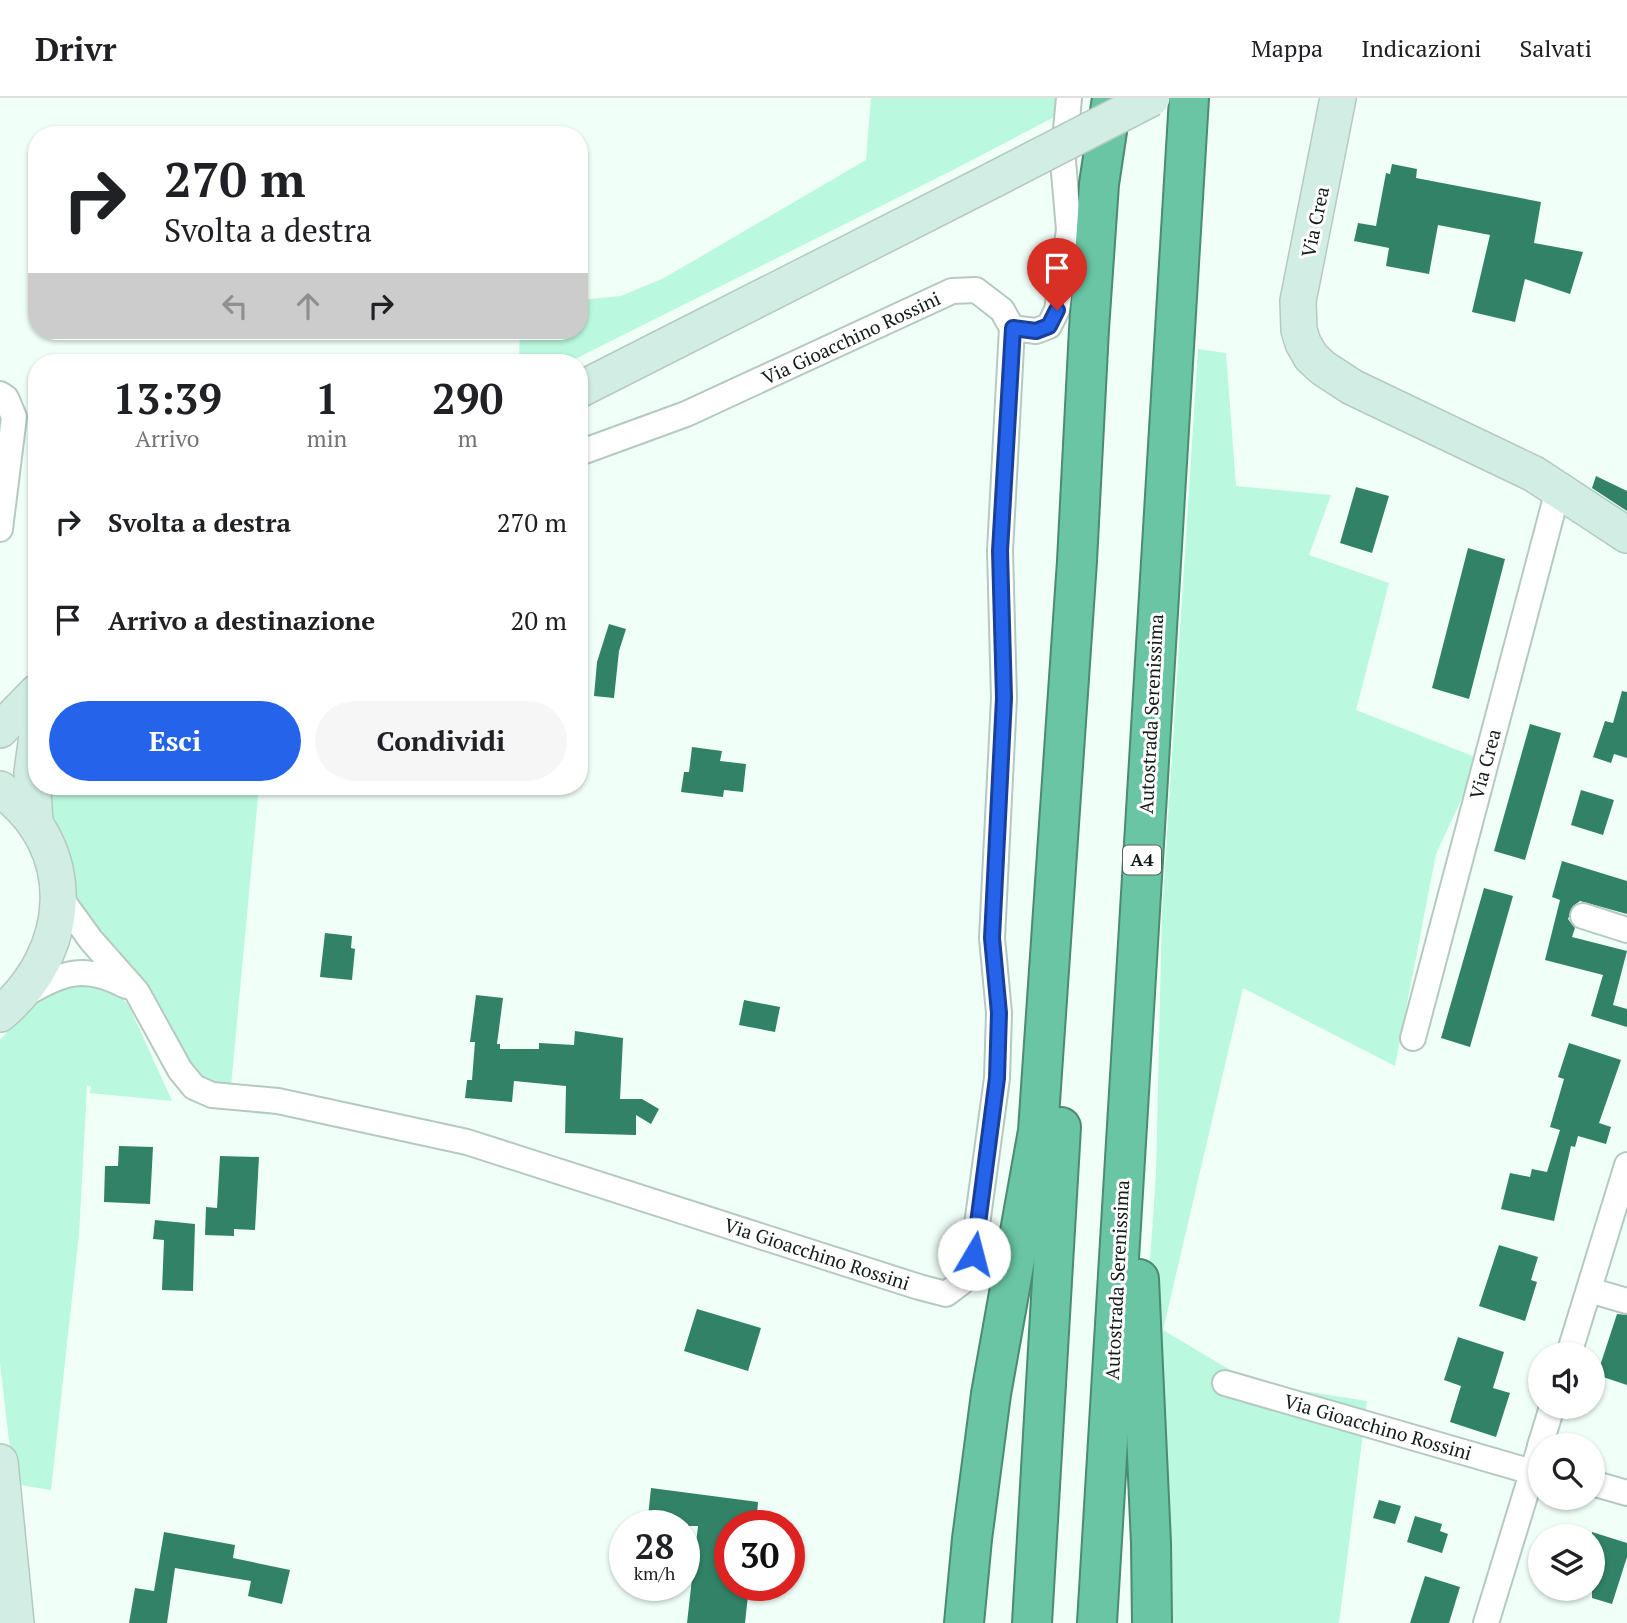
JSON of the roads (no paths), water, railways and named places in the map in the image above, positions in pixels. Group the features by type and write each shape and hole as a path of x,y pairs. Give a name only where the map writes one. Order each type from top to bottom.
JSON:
{"highway":[{"path":"964,1623 991,1394 1038,1131 1077,561 1099,184 1112,98"},
{"path":"1032,1623 1121,98"},
{"name":"Autostrada Serenissima","path":"1097,1623 1189,98"},
{"path":"1130,1064 1144,1214 1139,1280 1152,1543 1152,1623"}],"main road":[{"path":"588,385 1152,98"},
{"name":"Via Crea","path":"1338,98 1298,300 1299,330 1311,357 1352,387 1534,474 1627,535"},
{"path":"0,730 28,701"},
{"path":"0,789 14,799 35,824 52,858 59,896 55,934 41,969 9,1007"},
{"path":"33,795 35,824"},
{"path":"0,1462 16,1623"}],"street":[{"path":"1013,328 1040,330 1049,326 1057,310 1069,230 1063,161 1069,98"},
{"name":"Via Gioacchino Rossini","path":"59,896 91,940 137,992 180,1070 194,1087 212,1095 278,1101 467,1142 919,1287 946,1294 962,1282 974,1254 997,1078 999,1013 992,938 1004,698 1000,551 1013,328 1002,310 976,290 952,291 686,414 588,450"},
{"path":"0,394 6,398 14,417 0,529"},
{"name":"Via Crea","path":"1413,1038 1558,490"},
{"path":"1583,916 1627,930"},
{"path":"9,1007 52,978 76,973 104,976 137,992"},
{"path":"1573,1342 1627,1165"},
{"path":"1589,1290 1627,1301"},
{"name":"Via Gioacchino Rossini","path":"1225,1383 1528,1457"},
{"path":"1605,1487 1627,1493"},
{"path":"1486,1623 1528,1488"}]}
